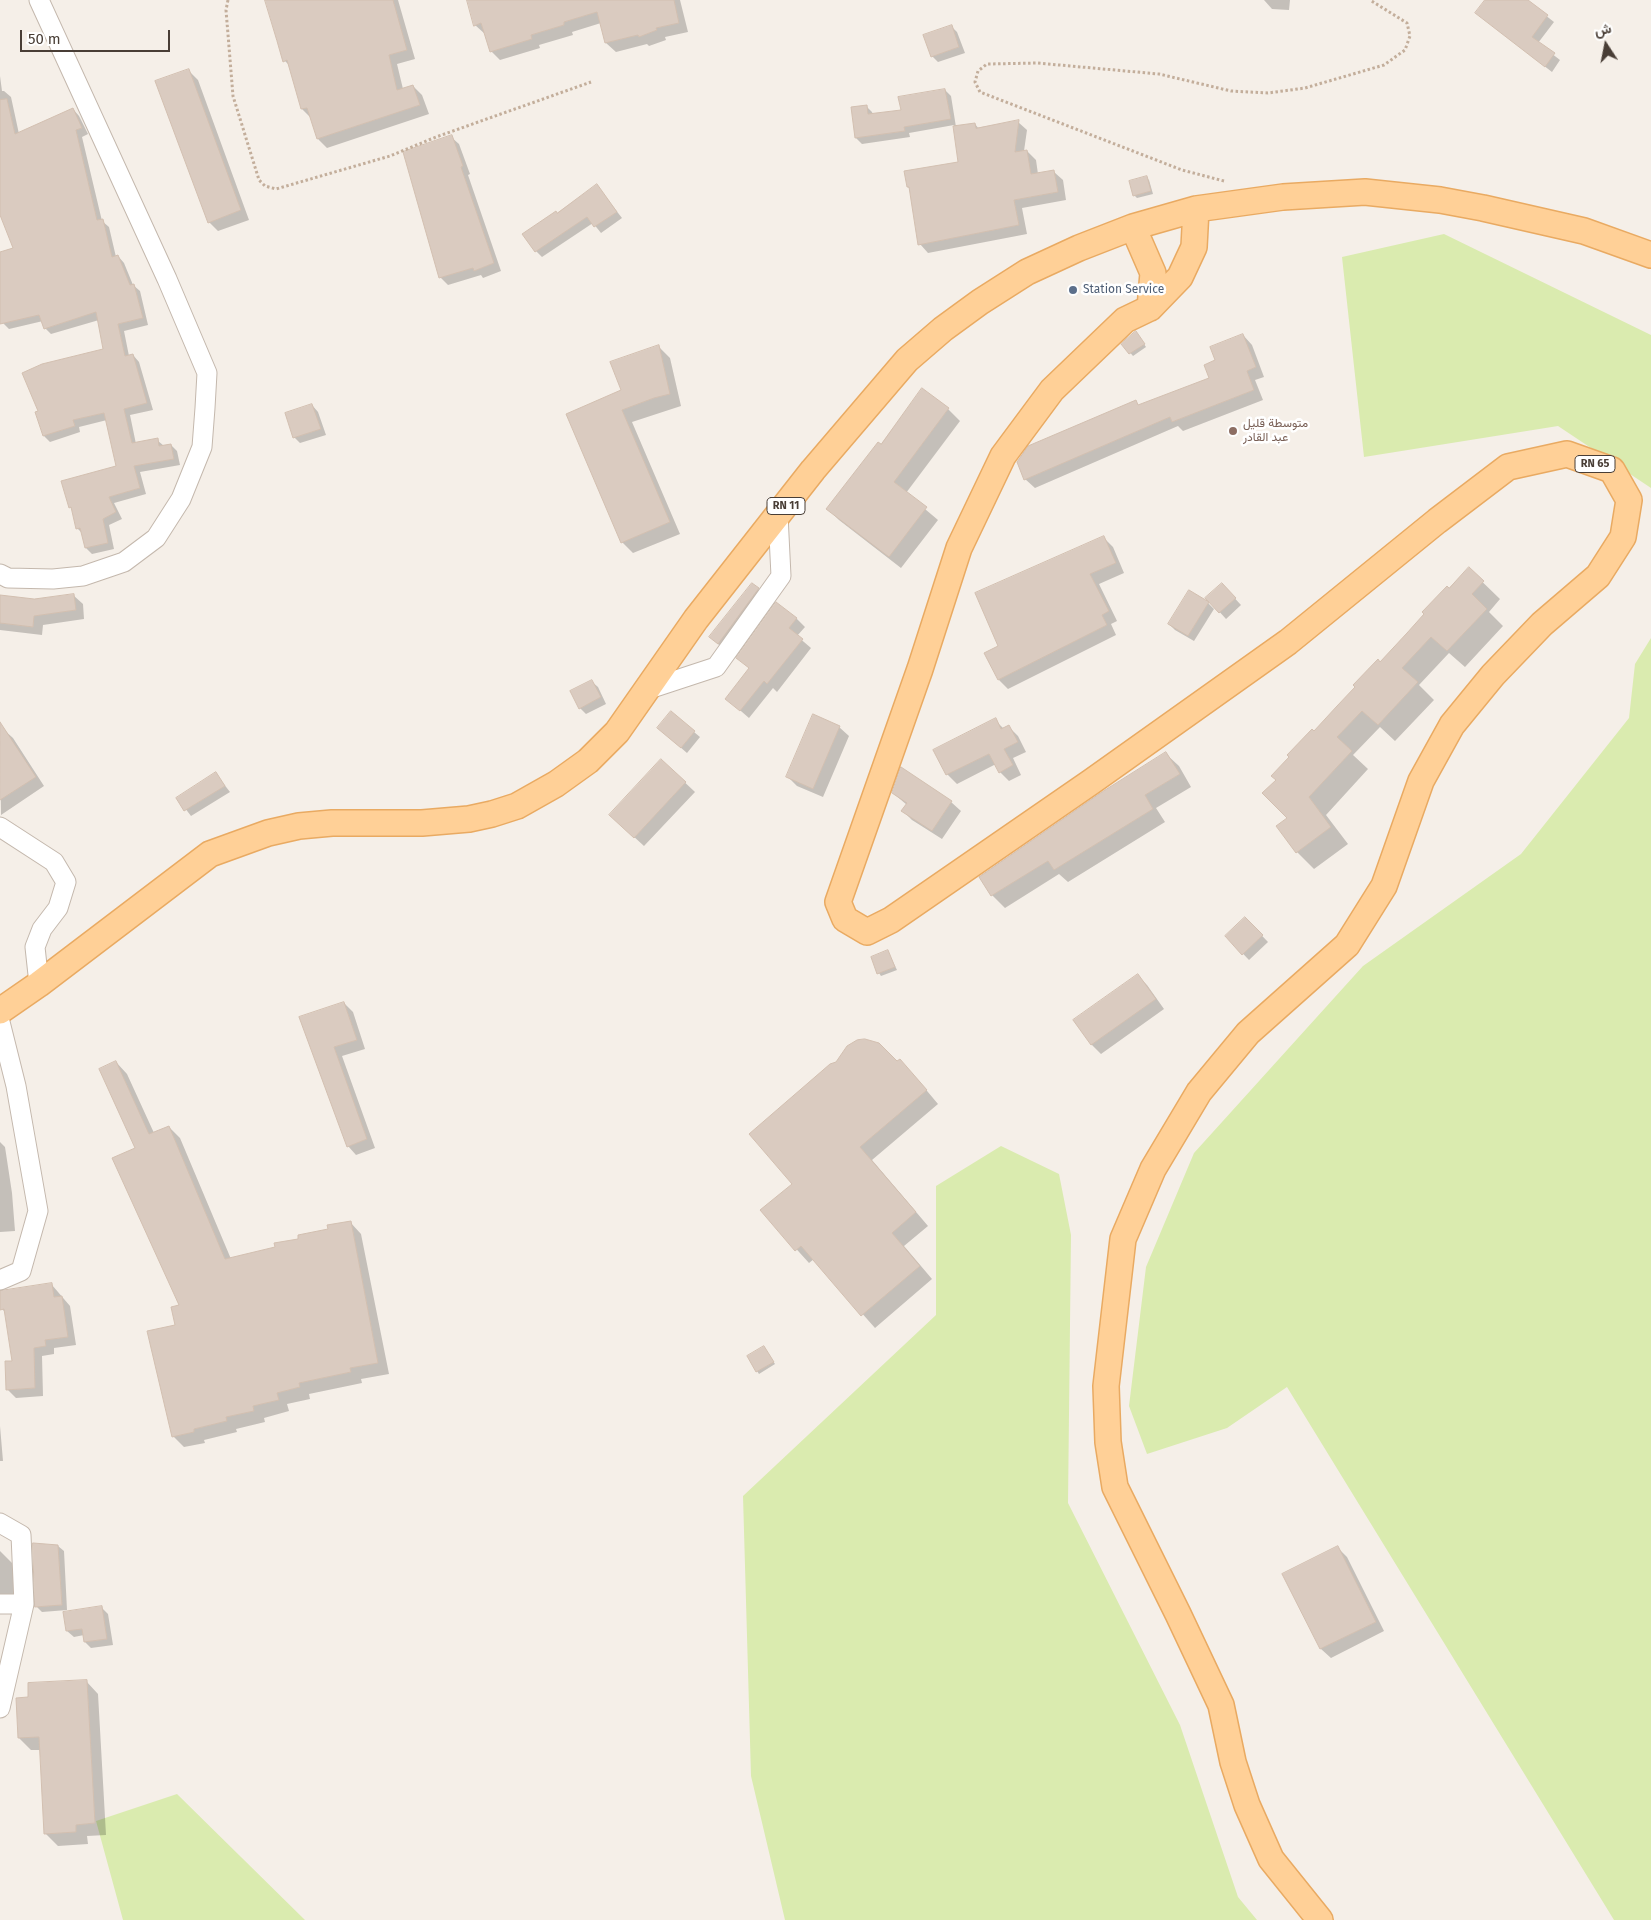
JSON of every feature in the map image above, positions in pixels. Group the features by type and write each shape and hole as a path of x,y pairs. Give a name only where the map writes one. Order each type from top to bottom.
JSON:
{"main road":[{"name":"RN 11","path":"0,1012 210,854 268,833 299,826 332,823 422,823 469,819 516,806 556,784 588,761 617,732 696,619 814,470 907,360 943,329 1028,272 1079,248 1133,227 1196,209 1283,197 1365,192 1440,200 1584,231 1651,255"},
{"path":"1150,308 1180,277 1194,247 1196,209"},
{"path":"1133,227 1153,273 1150,308"},
{"name":"RN 65","path":"1150,308 1125,320 1052,390 1003,456 959,548 920,669 838,902 844,919 866,932 891,920 1091,782 1288,642 1437,520 1508,467 1567,454 1612,470 1628,500 1623,537 1598,576 1542,624 1493,675 1452,725 1420,780 1384,886 1347,945 1248,1033 1199,1092 1153,1169 1123,1239 1106,1386 1108,1442 1115,1487 1221,1705 1233,1762 1247,1805 1272,1859 1320,1920"}],"street":[{"path":"0,574 8,578 53,579 84,576 124,562 156,538 181,499 202,447 205,408 207,373 167,279 39,0"},
{"path":"646,690 716,666 781,576 778,515"},
{"path":"0,827 54,862 66,882 58,908 42,929 35,947 39,984"},
{"path":"0,1022 8,1087 38,1211 20,1271 0,1280"},
{"path":"0,1523 20,1535 24,1604 0,1708"},
{"path":"0,1604 24,1604"}],"path":[{"path":"228,0 226,10 233,96 259,180 265,186 276,189 390,156 436,137 591,82"},
{"path":"1228,182 1182,170 980,92 975,82 978,71 987,64 1037,63 1159,74 1231,91 1268,93 1305,88 1384,66 1405,50 1410,36 1407,23 1370,0"}],"green space":[{"path":"1444,234 1651,335 1651,488 1558,426 1364,457 1342,257"},
{"path":"1651,638 1651,1920 1614,1920 1287,1387 1227,1428 1147,1454 1129,1406 1146,1267 1194,1153 1363,966 1521,854 1629,718 1635,664"},
{"path":"1001,1146 1059,1174 1071,1235 1068,1503 1180,1725 1238,1897 1257,1920 785,1920 751,1776 743,1496 936,1315 936,1186"},
{"path":"177,1794 305,1920 123,1920 96,1821"}],"building":[{"path":"265,0 393,0 407,50 389,55 397,90 413,85 420,105 317,139 307,108 301,109 287,60 283,62"},
{"path":"467,0 674,0 679,23 656,28 657,30 639,37 638,35 605,43 597,12 531,35 532,39 490,52 481,23 474,26"},
{"path":"1485,0 1528,0 1548,15 1532,37 1555,53 1545,67 1475,13"},
{"path":"952,25 959,47 931,57 923,35"},
{"path":"189,69 241,210 208,223 155,81"},
{"path":"945,89 951,119 904,127 905,131 855,138 851,107 867,105 868,114 901,110 898,97"},
{"path":"7,99 15,134 73,108 82,128 76,130 97,220 103,219 112,257 118,255 130,285 134,284 143,318 118,324 125,356 133,354 147,403 124,409 132,443 158,438 159,446 171,444 174,459 134,466 140,488 109,497 116,512 103,519 108,543 85,548 80,528 76,529 71,507 69,508 61,481 116,466 104,413 73,420 75,426 43,436 35,412 38,411 22,373 42,364 103,349 96,312 44,329 39,315 0,324 0,252 13,248 0,215 0,100"},
{"path":"1019,120 1015,152 1027,150 1031,174 1054,170 1058,192 1014,200 1019,225 918,245 909,187 907,187 904,171 958,162 953,126 975,123 976,128"},
{"path":"452,135 494,263 474,271 473,268 439,278 403,152"},
{"path":"1147,176 1151,191 1133,196 1129,181"},
{"path":"597,184 617,212 594,227 587,217 535,252 522,234 556,211 557,213"},
{"path":"1136,331 1145,344 1129,354 1121,344"},
{"path":"1243,334 1256,367 1247,371 1254,390 1172,422 1170,417 1024,480 1017,462 1028,446 1136,400 1138,405 1209,378 1204,365 1215,360 1210,347"},
{"path":"659,345 670,394 622,410 670,522 621,543 566,414 621,390 610,362"},
{"path":"922,388 949,408 894,482 927,507 889,557 826,509 878,442 881,444"},
{"path":"312,404 321,429 293,438 285,413"},
{"path":"1104,536 1116,563 1090,574 1109,611 1102,615 1107,625 998,680 984,653 998,646 975,593"},
{"path":"1469,567 1484,581 1472,594 1487,609 1447,651 1431,637 1402,668 1418,682 1378,725 1362,711 1337,737 1352,751 1309,797 1331,827 1296,853 1276,826 1287,818 1262,793 1276,780 1271,776 1289,757 1287,755 1312,729 1314,731 1355,687 1353,685 1378,659 1380,662 1407,633 1424,614 1422,612"},
{"path":"752,583 759,588 718,644 709,637"},
{"path":"1222,583 1236,598 1219,613 1205,598"},
{"path":"1189,590 1209,602 1188,636 1168,624"},
{"path":"74,594 76,610 34,616 33,627 0,623 0,595 34,599"},
{"path":"776,602 797,618 789,628 803,639 767,684 764,681 740,711 725,699 749,668 736,658"},
{"path":"592,680 601,697 579,709 570,691"},
{"path":"671,711 695,731 681,748 657,728"},
{"path":"813,714 840,726 813,789 786,777"},
{"path":"996,718 1001,729 1009,725 1018,742 1004,749 1013,765 999,773 989,754 946,775 933,750"},
{"path":"0,722 36,777 0,800"},
{"path":"1166,752 1180,774 1145,795 1153,809 1054,870 1048,861 991,896 979,877 1102,792"},
{"path":"661,759 686,782 634,838 609,815"},
{"path":"901,767 952,801 932,831 901,811 907,803 892,793"},
{"path":"216,772 225,786 184,811 176,798"},
{"path":"1245,917 1263,935 1242,955 1225,936"},
{"path":"888,950 895,967 877,974 871,957"},
{"path":"1138,974 1156,999 1091,1045 1073,1020"},
{"path":"344,1002 357,1040 334,1047 367,1139 347,1147 299,1017"},
{"path":"865,1039 879,1043 897,1061 900,1059 927,1090 860,1147 916,1212 892,1233 920,1266 861,1316 801,1246 795,1251 760,1210 792,1184 749,1134 830,1064 836,1062 847,1046 857,1040"},
{"path":"116,1061 149,1134 169,1126 225,1259 275,1247 274,1243 298,1239 298,1235 328,1229 327,1225 351,1221 378,1363 350,1368 351,1372 299,1383 300,1387 277,1393 279,1400 253,1406 254,1411 226,1417 227,1421 194,1429 194,1432 172,1437 147,1331 175,1325 171,1307 179,1305 112,1158 135,1148 99,1069"},
{"path":"52,1283 54,1297 62,1296 68,1337 45,1340 46,1346 34,1348 35,1388 6,1390 5,1361 12,1361 4,1309 0,1310 0,1291"},
{"path":"764,1346 774,1362 756,1372 747,1356"},
{"path":"33,1543 58,1545 62,1605 35,1607"},
{"path":"1338,1546 1376,1622 1320,1649 1282,1574"},
{"path":"102,1606 107,1639 84,1642 82,1629 66,1631 63,1612"},
{"path":"87,1680 95,1823 76,1825 76,1832 44,1834 39,1737 18,1738 16,1698 28,1697 28,1683"}],"place":[{"name":"Station Service","path":"1073,290"},
{"name":"متوسطة قليل عبد القادر","path":"1233,431"}]}
